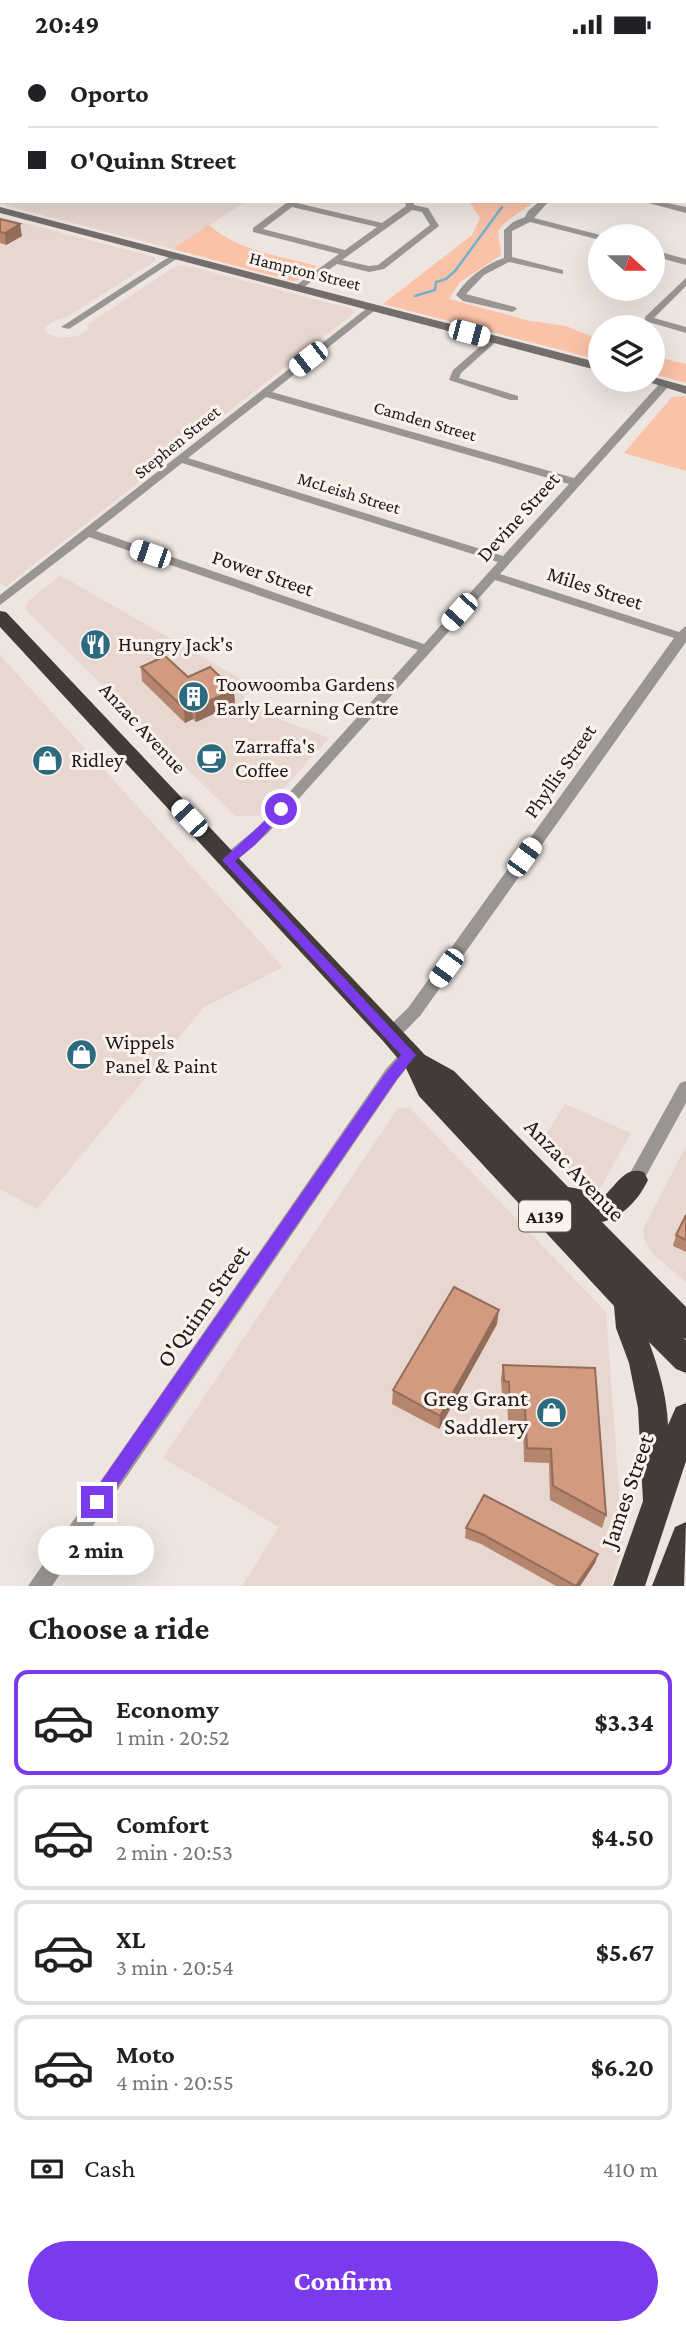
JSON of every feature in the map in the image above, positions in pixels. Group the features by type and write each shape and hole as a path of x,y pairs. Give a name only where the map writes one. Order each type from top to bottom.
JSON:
{"highway":[{"name":"Anzac Avenue","path":"0,616 391,1034 412,1059 428,1090 686,1360"},
{"path":"0,641 21,648 43,662"},
{"name":"Anzac Avenue","path":"412,1059 445,1078 532,1170 680,1313"},
{"path":"532,1170 592,1211 603,1211 614,1205 635,1180"},
{"path":"628,1301 630,1328 643,1363 653,1408 657,1499"},
{"name":"James Street","path":"629,1586 686,1417"},
{"path":"668,1586 686,1538"}],"street":[{"path":"345,253 256,230 293,203 383,226"},
{"path":"529,219 531,213 543,203"},
{"path":"654,203 686,210"},
{"path":"298,288 409,204 425,210 435,226 381,267 369,269 335,261"},
{"name":"Hampton Street","path":"0,210 588,364"},
{"path":"508,259 508,230 516,223 529,219 588,234"},
{"path":"66,327 175,256"},
{"path":"665,256 686,262"},
{"path":"512,309 466,299 461,295 466,285 508,259 560,272"},
{"path":"686,281 648,319 686,330"},
{"name":"Stephen Street","path":"0,601 183,460 374,307"},
{"path":"494,339 456,372 454,380 514,398"},
{"path":"665,384 686,390"},
{"name":"Devine Street","path":"228,860 262,830 657,392"},
{"name":"Camden Street","path":"265,393 575,482"},
{"name":"McLeish Street","path":"183,460 504,560"},
{"name":"Power Street","path":"89,533 426,649"},
{"name":"Miles Street","path":"492,575 684,635"},
{"name":"Phyllis Street","path":"391,1034 414,1012 684,635"},
{"name":"O'Quinn Street","path":"39,1586 389,1079 412,1059"},
{"path":"635,1180 686,1088"}],"shaded area":[{"path":"0,203 243,203 173,249"},
{"path":"470,203 532,203 498,231 501,255 460,282 449,299 530,321 566,326 588,335 588,357 383,304 472,235 480,218"},
{"path":"0,217 155,257 155,261 65,318 45,327 47,334 61,338 78,336 88,330 87,325 176,266 184,265 352,309 354,313 5,587 0,582"},
{"path":"209,225 220,234 246,247 317,266 299,280 293,281 173,249"},
{"path":"665,359 686,364 686,383 665,377"},
{"path":"672,397 686,397 686,471 624,453"},
{"path":"60,575 244,681 244,706 329,738 259,816 235,816 25,609 27,602"},
{"name":"Wippels Panel & Paint","path":"0,655 283,967 204,1007 37,1209 0,1189"},
{"path":"565,1104 631,1133 599,1191 591,1193 543,1140"},
{"path":"398,1108 410,1108 606,1312 623,1543 611,1586 242,1586 279,1527 163,1458"},
{"path":"686,1146 686,1282 651,1252 643,1229"}],"building":[{"path":"0,219 20,224 5,233 0,232"},
{"path":"165,656 188,677 210,667 234,690 195,707 192,704 184,708 141,667"},
{"path":"686,1215 686,1240 676,1235"},
{"path":"454,1287 499,1310 440,1416 393,1390"},
{"path":"503,1365 595,1368 606,1515 553,1486 551,1449 527,1448 525,1407 510,1406 509,1382 504,1381"},
{"path":"484,1495 598,1554 576,1586 482,1534 466,1528"}],"waterway":[{"path":"415,296 435,290 436,282 446,279 455,271 502,207"}],"place":[{"name":"Hungry Jack's","path":"95,644"},
{"name":"Toowoomba Gardens Early Learning Centre","path":"193,696"},
{"name":"Zarraffa's Coffee","path":"212,758"},
{"name":"Ridley","path":"48,760"},
{"name":"Wippels Panel & Paint","path":"82,1054"},
{"name":"Greg Grant Saddlery","path":"551,1412"}],"route":[{"path":"97,1502 392,1074 409,1055 228,860 250,842 281,809"}]}
